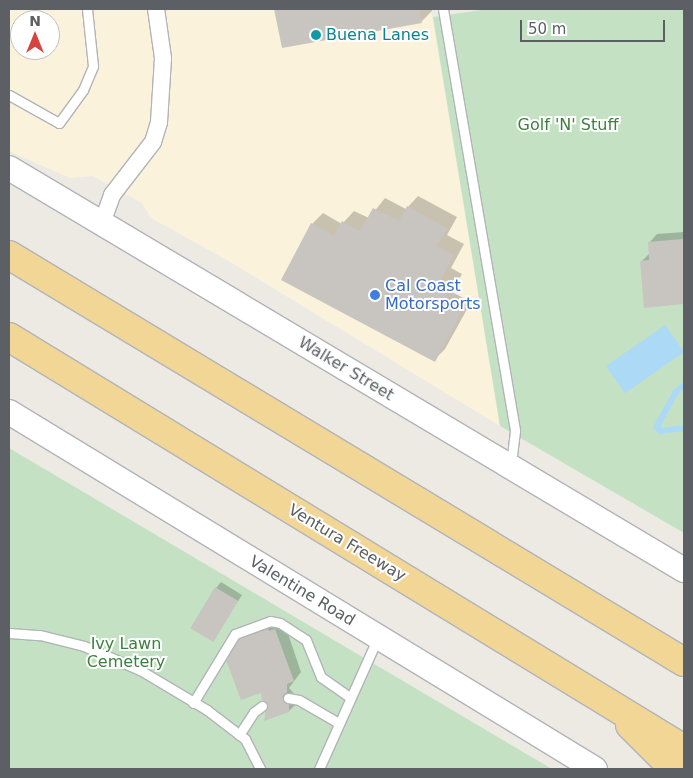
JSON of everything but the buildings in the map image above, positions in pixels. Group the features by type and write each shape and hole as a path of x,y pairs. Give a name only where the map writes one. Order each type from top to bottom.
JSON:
{"highway":[{"path":"9,255 684,662"},
{"name":"Ventura Freeway","path":"9,337 684,749"},
{"path":"611,703 661,760 674,769"}],"street":[{"path":"102,223 112,195 153,142 159,122 164,65 156,9"},
{"name":"Walker Street","path":"9,168 511,469 684,570"},
{"name":"Valentine Road","path":"9,412 595,769"}],"lane":[{"path":"9,95 59,123 83,90 93,66 87,9"},
{"path":"443,9 515,431 511,469"},
{"path":"193,703 235,634 270,621 280,623 306,640 321,677 350,697"},
{"path":"9,633 40,635 105,654 140,670 240,735 254,752 260,769"},
{"path":"319,769 338,722 378,636"},
{"path":"288,698 299,700 338,722"},
{"path":"240,735 254,712 262,706"}],"shaded area":[{"path":"9,9 431,9 500,426 227,260 151,218 142,203 93,176 70,178 9,151"}],"green space":[{"name":"Golf 'N' Stuff","path":"488,9 684,9 684,533 500,426 433,17"},
{"name":"Ivy Lawn Cemetery","path":"9,448 552,769 9,769"}],"water":[{"path":"665,325 684,352 625,393 606,366"}],"waterway":[{"path":"684,386 676,393 657,427 661,431 684,428"}],"place":[{"name":"Buena Lanes","path":"316,35"},
{"name":"Cal Coast Motorsports","path":"375,295"}]}
